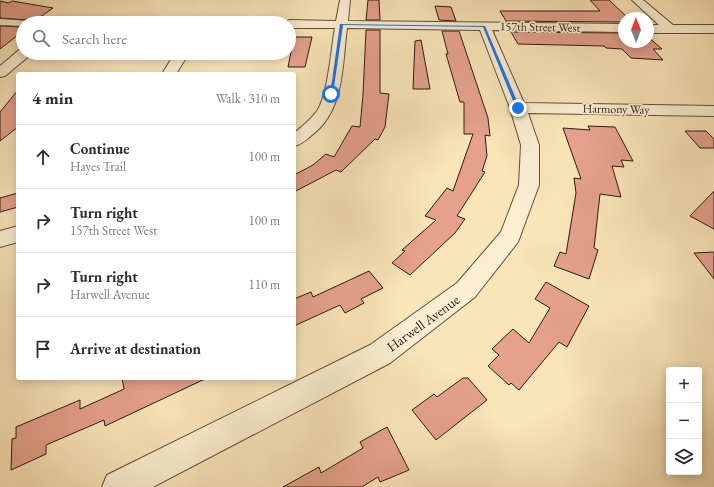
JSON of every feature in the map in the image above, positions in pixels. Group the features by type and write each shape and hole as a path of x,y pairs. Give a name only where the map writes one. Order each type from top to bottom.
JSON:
{"street":[{"path":"296,139 311,128 325,111 331,94 345,0"},
{"path":"636,0 670,29"},
{"path":"0,22 16,23"},
{"name":"157th Street West","path":"296,24 618,28"},
{"name":"Harwell Avenue","path":"119,487 380,354 466,290 510,236 529,185 530,145 518,108 484,26"},
{"path":"654,29 714,29"},
{"path":"0,73 16,60"},
{"path":"170,72 178,60"},
{"name":"Harmony Way","path":"518,108 714,111"},
{"path":"0,239 16,235"}],"building":[{"path":"368,0 379,0 380,20 366,20"},
{"path":"590,0 609,0 622,12 618,12 618,22 506,21 500,11 600,11"},
{"path":"0,1 9,3 12,1 53,8 42,16 16,16 16,19 0,18"},
{"path":"435,6 451,7 456,21 439,20"},
{"path":"0,26 16,27 16,36 0,49"},
{"path":"366,30 380,30 380,93 389,94 385,127 378,140 375,139 341,172 336,170 296,191 296,174 313,165 326,154 334,157 352,126 360,127"},
{"path":"442,31 459,31 488,118 490,136 485,135 487,156 482,171 485,172 457,216 465,219 455,233 410,275 392,263 405,251 402,250 436,220 425,216 447,188 453,191 473,134 464,134 464,102 460,102 446,54 448,54"},
{"path":"511,32 618,33 618,48 654,48 654,42 662,49 653,49 663,60 631,58 622,49 606,48 604,46 518,44"},
{"path":"296,37 312,37 305,67 288,67 289,60 296,60"},
{"path":"421,40 430,89 413,89 415,41"},
{"path":"16,92 16,129 0,141 0,112"},
{"path":"588,126 615,127 633,161 621,160 624,167 612,166 621,197 600,194 594,248 598,250 589,279 554,266 560,252 566,254 576,193 574,178 581,179 563,128 590,130"},
{"path":"685,131 706,131 714,139 714,148 700,148"},
{"path":"714,191 714,229 690,216"},
{"path":"16,194 16,208 0,212 0,198"},
{"path":"714,252 714,279 694,253"},
{"path":"369,271 383,288 361,299 364,303 345,313 340,305 296,325 296,298 311,292 313,297"},
{"path":"546,282 589,306 567,347 559,342 519,390 511,383 509,385 488,366 499,355 492,349 513,329 529,343 550,308 535,299"},
{"path":"463,378 468,378 487,400 436,440 412,410 434,394 437,397"},
{"path":"122,380 203,380 105,426 104,420 46,445 46,454 11,470 12,439 16,438 16,427 80,400 80,409 124,389"},
{"path":"387,427 409,470 380,482 378,477 362,487 283,487 319,467 321,473 363,448 360,442"}],"route":[{"path":"331,94 341,24 484,26 518,108"}]}
